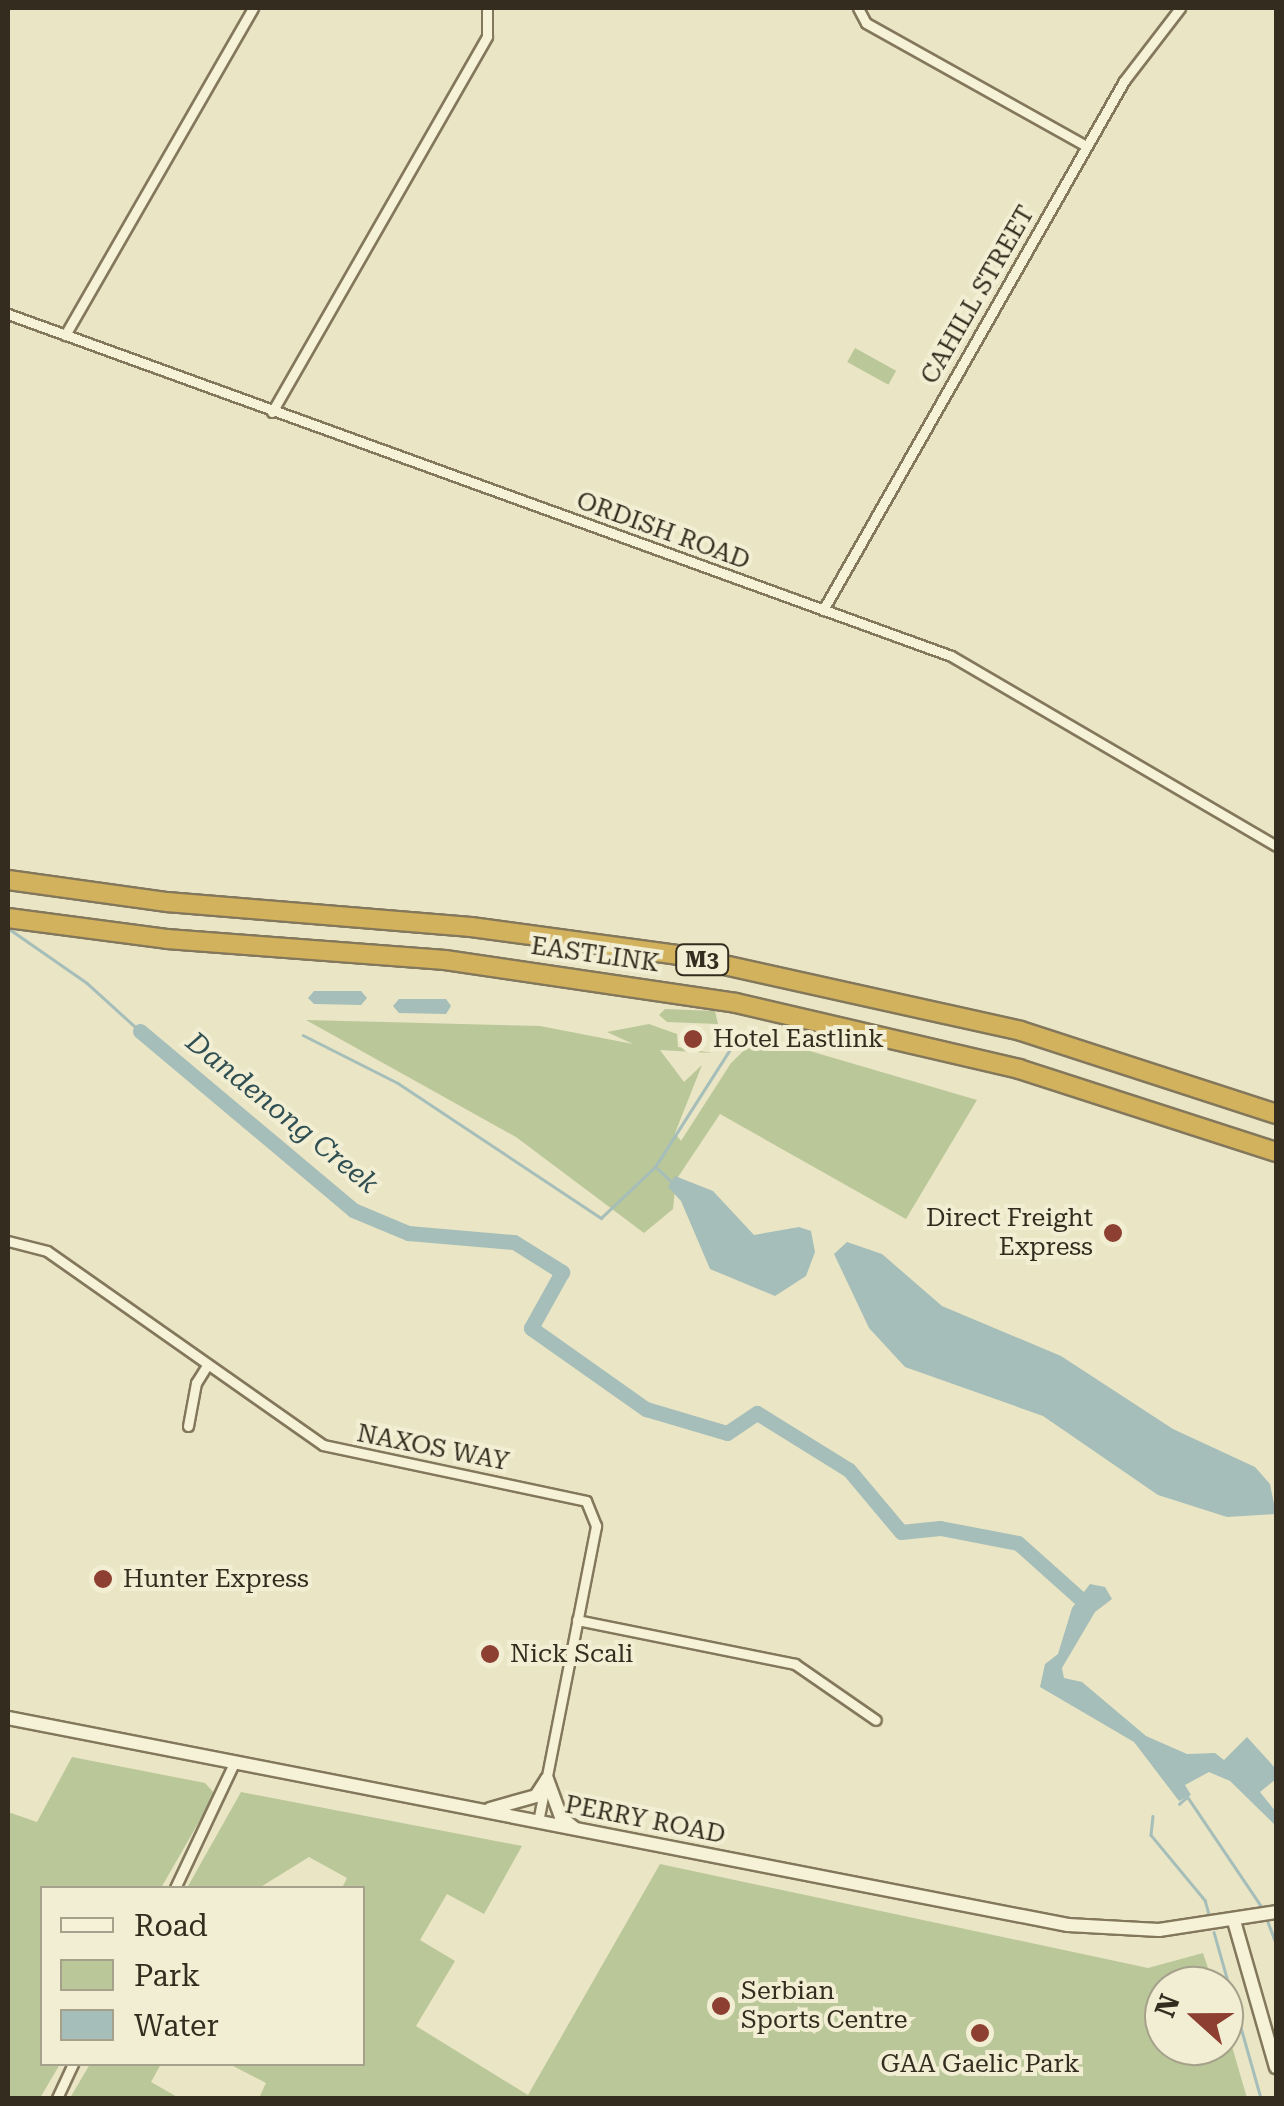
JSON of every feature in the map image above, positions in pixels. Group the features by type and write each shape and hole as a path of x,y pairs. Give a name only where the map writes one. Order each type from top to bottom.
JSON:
{"highway":[{"name":"EASTLINK","path":"8,880 110,896 454,925 679,955 988,1022 1276,1114"},
{"name":"EASTLINK","path":"8,918 167,939 444,960 736,1002 1018,1068 1276,1152"}],"main road":[{"name":"PERRY ROAD","path":"8,1718 1068,1925 1159,1930 1234,1922 1276,1912"},
{"path":"485,1811 536,1796 547,1779"},
{"path":"547,1779 561,1817 575,1828"},
{"path":"1234,1922 1276,2067"}],"street":[{"path":"65,335 253,8"},
{"path":"272,412 487,36 487,8"},
{"path":"858,8 866,22 1086,146"},
{"name":"CAHILL STREET","path":"823,610 1124,81 1180,8"},
{"name":"ORDISH ROAD","path":"8,314 951,656 1276,846"},
{"name":"NAXOS WAY","path":"8,1241 39,1246 306,1436 340,1451 586,1501 596,1526 538,1821"},
{"path":"188,1426 196,1383 208,1364"},
{"path":"577,1620 796,1664 876,1720"},
{"path":"176,1886 234,1761"},
{"path":"57,2098 71,2066"}],"green space":[{"path":"855,348 896,371 888,385 847,362"},
{"path":"665,1009 715,1011 718,1024 667,1022 659,1015"},
{"path":"306,1020 540,1026 633,1044 607,1032 649,1024 677,1034 678,1047 712,1053 660,1050 684,1082 702,1065 675,1133 681,1141 731,1063 759,1036 977,1100 906,1219 720,1114 676,1180 673,1209 644,1233 516,1137"},
{"path":"72,1757 205,1783 215,1794 162,1886 40,1886 40,2066 59,2066 40,2098 8,2098 8,1812 37,1822"},
{"path":"241,1792 522,1846 484,1914 447,1894 420,1940 455,1961 416,2026 528,2095 660,1864 1144,1967 1144,2066 1238,2066 1247,2098 259,2098 266,2083 233,2066 365,2066 365,1886 343,1886 347,1878 309,1857 262,1886 188,1886"},
{"path":"1203,1953 1207,1966 1155,1966"},
{"path":"89,2066 160,2066 151,2082 179,2098 70,2098"}],"water":[{"path":"314,991 361,991 367,998 361,1005 314,1004 308,998"},
{"path":"399,999 446,999 451,1006 446,1014 399,1013 393,1006"},
{"path":"675,1176 713,1191 754,1235 799,1227 811,1231 815,1252 806,1276 775,1296 710,1269 681,1201 668,1187"},
{"path":"847,1242 882,1254 942,1306 1061,1356 1173,1429 1255,1467 1270,1484 1276,1514 1227,1517 1158,1495 1043,1416 905,1367 869,1328 834,1254"},
{"path":"1090,1584 1105,1587 1112,1599 1095,1612 1062,1668 1064,1678 1082,1682 1146,1736 1187,1754 1215,1753 1224,1760 1247,1737 1276,1769 1276,1779 1260,1792 1276,1812 1276,1826 1230,1781 1209,1772 1185,1785 1191,1795 1179,1801 1134,1742 1040,1687 1045,1664 1058,1654 1072,1608"}],"waterway":[{"name":"Dandenong Creek","path":"8,928 87,983 140,1031"},
{"name":"Dandenong Creek","path":"140,1031 353,1210 408,1233 514,1242 562,1272 531,1328 646,1409 727,1433 757,1413 849,1470 901,1532 940,1528 1018,1543 1085,1603 1080,1614"},
{"path":"303,1035 398,1083 601,1218 655,1167 729,1051"},
{"path":"658,1169 671,1181"},
{"path":"1187,1796 1262,1907"},
{"path":"1179,1804 1186,1798"},
{"path":"1153,1816 1151,1835 1205,1900 1210,1917"},
{"path":"1268,1922 1276,1943"},
{"path":"1214,1932 1261,2098"}],"place":[{"name":"Hotel Eastlink","path":"693,1039"},
{"name":"Direct Freight Express","path":"1113,1233"},
{"name":"Hunter Express","path":"103,1579"},
{"name":"Nick Scali","path":"490,1654"},
{"name":"Serbian Sports Centre","path":"721,2006"},
{"name":"GAA Gaelic Park","path":"980,2033"}]}
